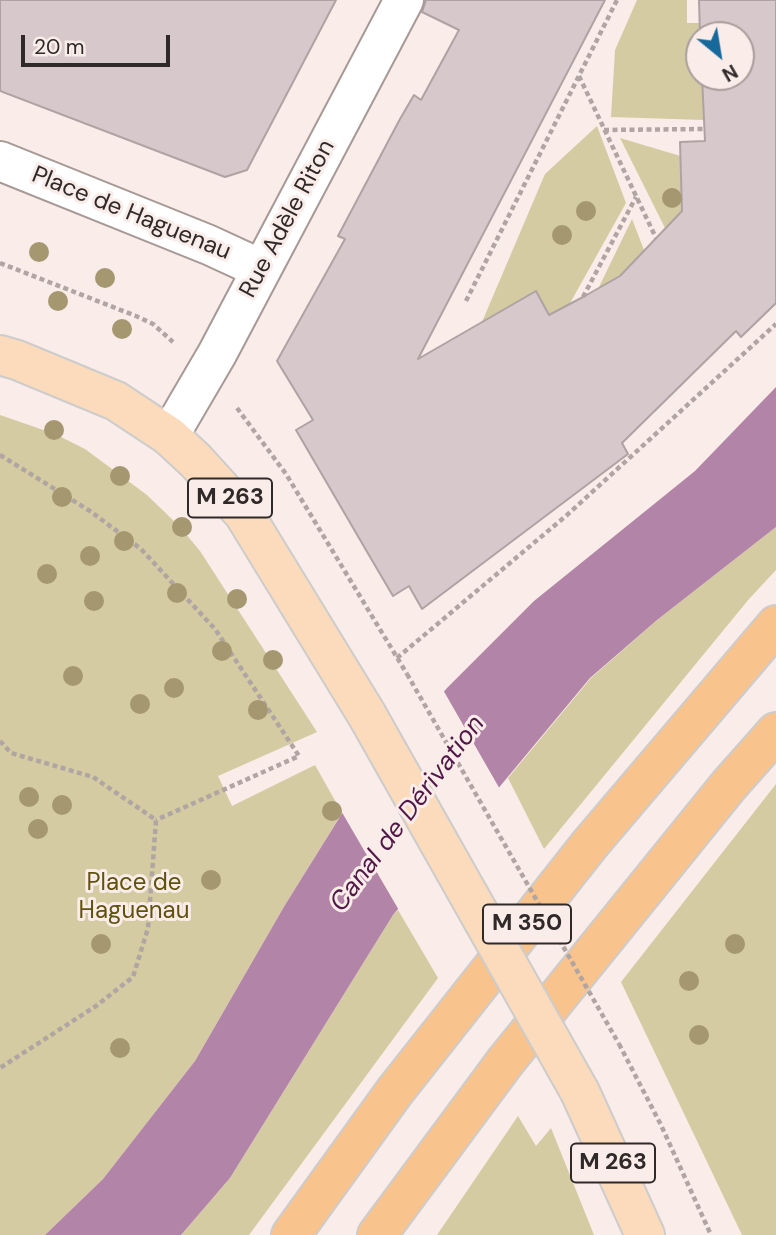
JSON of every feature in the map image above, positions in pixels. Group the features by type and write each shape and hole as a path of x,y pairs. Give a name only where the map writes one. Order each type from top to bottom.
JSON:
{"highway":[{"name":"M 350","path":"291,1235 395,1091 590,844 776,625"},
{"name":"M 350","path":"377,1235 505,1062 729,785 776,732"}],"main road":[{"name":"M 263","path":"6,352 116,401 169,436 196,461 244,514 367,715 580,1092 645,1235"}],"street":[{"name":"Rue Adèle Riton","path":"169,436 217,354 404,0"},
{"name":"Place de Haguenau","path":"0,161 209,245 261,269"}],"path":[{"path":"466,301 617,0"},
{"path":"579,76 656,238"},
{"path":"604,130 705,129"},
{"path":"583,297 636,197"},
{"path":"710,1235 661,1125 619,1044 397,658 567,515 776,324"},
{"path":"0,456 90,511 141,549 215,629 299,756 156,820"},
{"path":"0,741 11,753 93,777 156,820"},
{"path":"0,1068 96,1006 133,976 148,928 156,820"}],"green space":[{"path":"637,0 687,0 685,91 703,91 704,120 611,117 615,50"},
{"path":"597,126 626,203 569,305 540,321 493,328 482,322 545,174"},
{"path":"620,138 694,160 696,196 665,228"},
{"path":"632,219 644,250 620,276 598,289"},
{"name":"Place de Haguenau","path":"0,415 55,434 85,449 147,495 180,527 200,551 317,732 218,776 232,806 315,765 342,813 285,905 195,1061 103,1179 45,1235 0,1235"},
{"path":"776,527 776,570 749,599 544,849 508,778 591,678 657,620"},
{"path":"776,784 776,1235 742,1235 621,982"},
{"path":"398,910 438,978 249,1235 181,1235 230,1178"},
{"path":"518,1116 536,1146 551,1128 594,1235 437,1235"}],"water":[{"name":"Canal de Dérivation","path":"776,387 776,527 657,620 590,678 393,915 230,1178 181,1235 45,1235 103,1179 195,1061 285,905 351,799 447,688 534,601 695,471"}],"pier":[{"path":"442,688 501,791 400,912 340,809"}],"building":[{"path":"0,0 336,0 247,170 225,177 0,91"},
{"path":"426,0 605,0 418,359 536,291 549,315 620,276 682,211 680,142 705,141 703,91 755,91 755,21 700,21 699,0 776,0 776,303 741,337 736,331 622,443 628,454 422,609 409,586 393,596 373,562 296,430 313,420 277,361 345,239 338,236 400,119 414,95 421,100 459,30 422,12"}]}
